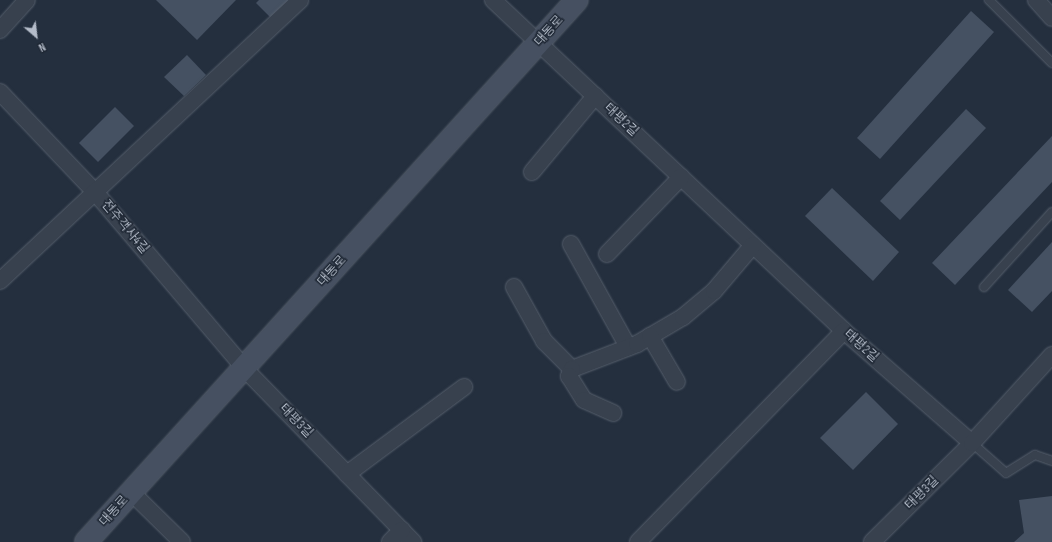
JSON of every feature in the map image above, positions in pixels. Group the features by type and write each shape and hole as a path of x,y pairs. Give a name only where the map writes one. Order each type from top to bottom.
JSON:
{"street":[{"path":"0,30 27,0"},
{"path":"0,281 300,0"},
{"name":"태평2길","path":"493,0 844,331 972,443"},
{"name":"대동로","path":"86,542 577,0"},
{"path":"1036,0 1052,18"},
{"name":"전주객사4길","path":"0,92 95,192 244,368"},
{"name":"태평2길","path":"532,172 595,96"},
{"path":"607,254 681,177"},
{"path":"571,244 628,347"},
{"path":"613,413 584,400 569,376 572,369 628,347 683,317 714,291 754,246"},
{"path":"514,287 544,341 572,369"},
{"path":"638,542 844,331"},
{"path":"650,336 678,382"},
{"name":"태평3길","path":"872,542 972,443 1052,355"},
{"name":"태평3길","path":"244,368 413,542"},
{"path":"347,474 464,387"},
{"path":"131,492 182,542"},
{"path":"390,542 402,530"}],"lane":[{"path":"989,0 1052,63"},
{"path":"984,287 1052,212"},
{"path":"972,443 1006,473 1035,455 1052,461"}],"building":[{"path":"156,0 236,0 197,40"},
{"path":"259,0 290,0 272,19 256,3"},
{"path":"971,11 994,32 880,159 857,138"},
{"path":"187,55 206,75 184,96 164,77"},
{"path":"115,107 134,126 98,162 79,143"},
{"path":"966,109 986,128 900,220 880,201"},
{"path":"1052,136 1052,182 955,285 932,263"},
{"path":"832,188 899,252 873,281 805,216"},
{"path":"1052,242 1052,291 1032,312 1008,290"},
{"path":"866,392 898,424 853,470 820,438"},
{"path":"1052,496 1052,542 1014,542 1024,533 1019,500"}]}
